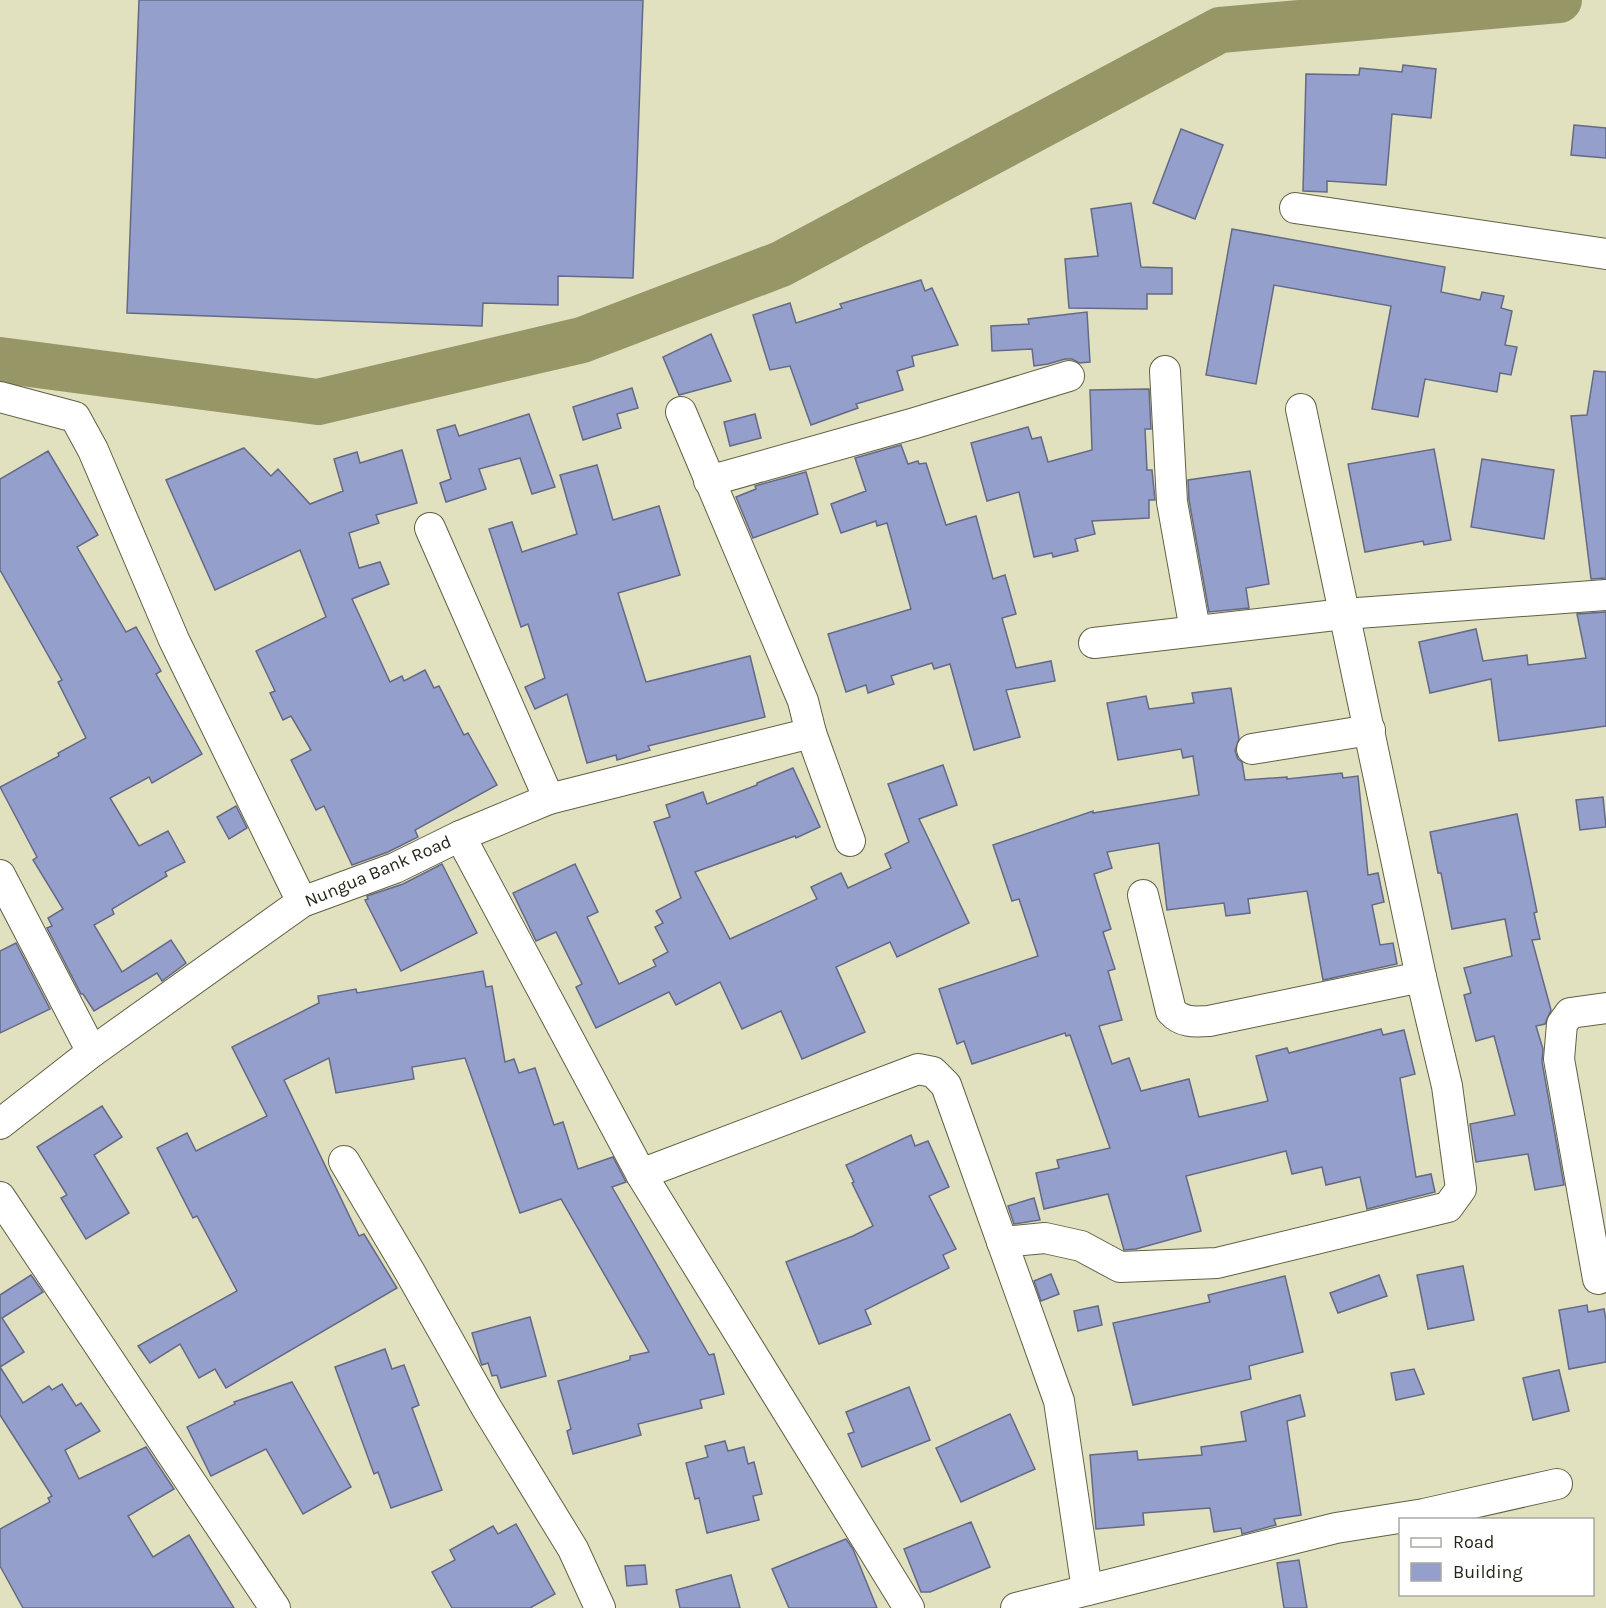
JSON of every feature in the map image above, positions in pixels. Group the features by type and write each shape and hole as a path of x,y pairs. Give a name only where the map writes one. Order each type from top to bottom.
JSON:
{"street":[{"path":"1295,208 1606,254"},
{"path":"1165,371 1172,502 1195,630"},
{"path":"709,482 1069,376"},
{"path":"0,397 75,417 93,450 174,640 302,902"},
{"path":"1002,1242 1046,1238 1081,1246 1120,1268 1218,1263 1448,1207 1461,1189 1447,1086 1421,977 1301,409"},
{"path":"681,412 803,702 811,733 850,841"},
{"path":"430,528 549,799"},
{"path":"1094,643 1344,614 1606,595"},
{"path":"1252,749 1370,730"},
{"name":"Nungua Bank Road","path":"0,1124 92,1052 302,902 394,868 460,836 549,799 811,733"},
{"path":"460,836 642,1174 909,1608"},
{"path":"0,876 92,1052"},
{"path":"1143,895 1171,1011 1177,1018 1189,1022 1209,1021 1421,977"},
{"path":"1598,1279 1559,1059 1562,1024 1570,1013 1606,1008"},
{"path":"642,1174 918,1069 933,1072 946,1085 1059,1401 1087,1590"},
{"path":"344,1161 486,1407 573,1549 600,1608"},
{"path":"0,1197 275,1608"},
{"path":"1016,1608 1336,1528 1424,1514 1557,1484"}],"building":[{"path":"139,0 643,0 633,278 558,276 558,305 483,303 482,326 127,313"},
{"path":"1403,65 1436,69 1431,118 1392,114 1386,185 1327,181 1327,192 1303,191 1306,74 1359,75 1360,68 1402,72"},
{"path":"1574,125 1606,128 1606,158 1571,155"},
{"path":"1181,129 1223,145 1195,219 1153,203"},
{"path":"1131,203 1141,267 1172,268 1172,294 1147,294 1147,309 1069,308 1065,259 1098,256 1091,209"},
{"path":"1232,229 1445,267 1441,292 1480,300 1482,292 1504,296 1501,308 1512,311 1505,345 1517,347 1511,375 1500,373 1497,392 1425,379 1418,417 1372,409 1391,306 1274,285 1256,384 1206,375"},
{"path":"921,280 925,291 932,288 958,345 912,356 914,366 897,371 903,390 856,404 858,408 811,425 790,366 770,370 753,315 790,303 796,323 842,308 840,304"},
{"path":"1087,312 1090,362 1079,363 1072,359 1065,359 1034,366 1032,349 992,351 991,326 1029,324 1028,319"},
{"path":"711,334 731,381 679,395 663,357"},
{"path":"1594,371 1606,372 1606,578 1591,579 1571,416 1587,415"},
{"path":"632,388 638,408 617,414 621,428 583,440 573,407"},
{"path":"1149,389 1151,429 1145,429 1147,470 1152,470 1155,500 1149,500 1149,518 1092,521 1095,534 1075,539 1078,551 1053,557 1052,553 1034,557 1019,492 987,501 971,443 1028,427 1032,439 1041,437 1048,462 1092,450 1090,390"},
{"path":"529,414 555,487 532,494 520,458 479,469 486,489 446,502 440,483 451,479 437,430 455,425 459,436"},
{"path":"755,414 761,438 730,446 724,422"},
{"path":"901,445 908,464 918,461 919,464 926,463 946,525 976,516 993,579 1005,575 1016,614 1002,618 1016,668 1051,661 1055,681 1006,690 1020,737 974,750 950,664 934,669 932,663 891,676 894,684 868,693 866,685 846,692 828,634 911,609 887,523 877,526 876,521 841,533 831,504 866,491 855,458"},
{"path":"244,448 271,476 278,469 310,504 343,491 334,459 357,452 360,463 402,450 417,503 376,515 379,523 349,533 359,568 380,562 389,584 352,599 390,682 402,676 404,681 425,670 434,688 439,686 464,735 468,733 497,785 415,830 418,837 388,852 352,865 324,806 316,810 291,760 311,750 291,716 283,720 270,693 275,691 256,651 326,617 300,550 215,590 166,480"},
{"path":"1434,449 1451,540 1424,545 1423,541 1365,552 1348,464"},
{"path":"48,451 98,535 77,547 126,632 136,627 161,671 156,674 202,754 152,783 149,777 110,798 139,846 168,831 185,862 165,872 167,876 112,909 114,914 94,925 122,972 171,940 186,963 162,981 157,973 94,1011 81,994 47,928 52,926 48,918 63,909 33,860 37,857 0,787 59,756 58,753 86,738 58,682 62,680 0,570 0,479"},
{"path":"1482,459 1554,470 1544,539 1471,527"},
{"path":"597,465 613,520 659,506 680,575 618,593 646,682 750,656 765,717 648,746 650,750 617,760 616,755 587,763 567,694 535,709 525,687 545,678 528,624 521,627 489,529 512,522 522,552 577,534 560,475"},
{"path":"1250,471 1269,584 1246,588 1249,608 1209,612 1189,500 1188,480"},
{"path":"806,472 818,514 753,538 736,497 756,489 755,486"},
{"path":"1606,612 1606,726 1499,741 1491,679 1430,693 1419,642 1476,629 1483,661 1527,655 1528,665 1586,658 1577,614"},
{"path":"1231,688 1239,739 1235,751 1242,762 1245,780 1287,777 1287,779 1342,773 1343,778 1358,776 1368,875 1378,873 1384,902 1372,905 1380,945 1393,943 1397,964 1323,980 1307,891 1248,899 1250,913 1226,916 1224,903 1167,910 1159,843 1107,852 1112,868 1094,874 1111,929 1103,932 1115,969 1108,971 1122,1020 1099,1026 1112,1064 1129,1058 1141,1091 1189,1079 1199,1117 1268,1101 1256,1056 1287,1048 1289,1053 1381,1029 1383,1035 1404,1030 1415,1074 1400,1078 1416,1177 1431,1174 1435,1192 1367,1209 1360,1177 1326,1185 1322,1167 1292,1174 1286,1151 1186,1176 1201,1231 1136,1249 1124,1250 1108,1194 1044,1209 1036,1173 1059,1168 1057,1160 1110,1148 1070,1035 1066,1036 1065,1033 972,1064 964,1041 957,1044 939,989 1038,956 1019,899 1012,901 993,845 1093,811 1093,813 1199,795 1193,756 1183,758 1181,749 1118,760 1107,703 1146,696 1149,709 1194,703 1192,693"},
{"path":"943,765 957,805 919,819 969,923 897,957 890,942 836,967 865,1032 802,1059 781,1011 742,1029 720,982 676,1005 669,992 596,1028 576,987 582,984 556,932 536,941 513,893 575,864 598,912 587,917 619,984 656,966 653,960 668,952 655,927 663,923 656,911 681,898 654,822 670,817 666,805 703,792 707,804 793,768 820,827 796,838 795,836 695,872 730,939 817,899 811,887 841,873 848,888 891,868 885,854 909,842 888,784"},
{"path":"1603,797 1606,827 1580,830 1576,800"},
{"path":"236,806 247,828 229,839 217,817"},
{"path":"1517,814 1537,912 1534,913 1540,939 1532,940 1551,1010 1545,1024 1536,1026 1543,1049 1542,1062 1564,1185 1535,1190 1528,1154 1476,1162 1470,1124 1515,1115 1494,1036 1476,1041 1464,995 1471,993 1464,968 1512,956 1505,919 1452,929 1430,832"},
{"path":"442,864 477,933 401,971 365,900 368,899 367,896 403,884"},
{"path":"16,943 50,1009 0,1033 0,951"},
{"path":"483,971 486,987 492,986 505,1062 514,1059 519,1073 535,1068 554,1125 563,1122 578,1169 613,1157 626,1182 612,1187 709,1355 714,1354 724,1394 700,1400 702,1408 638,1424 641,1435 573,1454 567,1431 571,1429 558,1381 630,1360 630,1356 649,1352 561,1199 520,1213 465,1058 412,1067 414,1079 336,1093 329,1058 284,1080 359,1236 364,1234 397,1288 226,1388 215,1369 199,1378 180,1344 150,1363 138,1346 237,1291 197,1216 193,1218 157,1148 187,1133 196,1151 267,1116 232,1047 319,1003 318,996 356,989 357,993"},
{"path":"102,1106 122,1137 94,1155 129,1213 86,1239 61,1198 67,1195 37,1147"},
{"path":"911,1135 915,1146 928,1141 949,1187 929,1196 956,1249 943,1255 949,1268 865,1310 871,1324 819,1344 786,1262 873,1226 846,1165"},
{"path":"1034,1198 1040,1220 1014,1224 1008,1206"},
{"path":"1463,1266 1474,1320 1428,1329 1417,1275"},
{"path":"1051,1274 1059,1294 1041,1301 1034,1281"},
{"path":"31,1275 43,1292 2,1318 24,1352 0,1367 0,1295"},
{"path":"1379,1275 1387,1296 1338,1313 1330,1293"},
{"path":"1285,1276 1303,1352 1249,1366 1251,1379 1133,1405 1113,1323 1210,1302 1208,1295"},
{"path":"1587,1305 1588,1312 1604,1309 1606,1362 1569,1369 1559,1310"},
{"path":"1098,1306 1102,1325 1078,1331 1074,1311"},
{"path":"530,1317 546,1376 501,1388 497,1375 492,1376 488,1363 482,1365 472,1333"},
{"path":"385,1349 392,1369 404,1365 419,1405 412,1408 442,1490 391,1508 378,1472 374,1474 335,1367"},
{"path":"0,1367 23,1403 49,1386 52,1390 62,1384 76,1406 81,1403 100,1431 65,1450 79,1479 146,1447 174,1489 128,1516 153,1557 189,1535 234,1608 23,1608 0,1566 0,1529 50,1502 48,1498 52,1496 0,1415"},
{"path":"1414,1369 1424,1394 1396,1400 1391,1373"},
{"path":"1559,1370 1569,1411 1533,1420 1523,1378"},
{"path":"292,1382 351,1487 303,1514 266,1449 211,1476 187,1427 235,1404 234,1402"},
{"path":"909,1387 930,1440 862,1467 848,1434 854,1432 846,1412"},
{"path":"1300,1395 1305,1416 1287,1421 1301,1515 1274,1519 1276,1525 1242,1534 1241,1528 1214,1532 1210,1508 1143,1513 1144,1525 1096,1529 1090,1455 1137,1451 1138,1460 1202,1455 1201,1447 1246,1441 1241,1412"},
{"path":"1010,1414 1035,1469 961,1502 936,1448"},
{"path":"725,1441 728,1451 744,1447 748,1464 754,1462 762,1494 753,1496 759,1520 707,1533 699,1498 695,1499 686,1463 708,1457 705,1446"},
{"path":"971,1522 990,1567 930,1592 921,1592 904,1549"},
{"path":"516,1524 555,1594 530,1608 452,1608 432,1572 455,1560 450,1550 493,1526 498,1534"},
{"path":"846,1539 853,1549 877,1608 789,1608 772,1569"},
{"path":"1299,1560 1307,1608 1284,1608 1277,1563"},
{"path":"645,1565 647,1584 627,1586 625,1566"},
{"path":"731,1575 740,1608 680,1608 676,1590"}],"waterway":[{"path":"0,360 318,402 582,340 781,264 1220,30 1559,0"}]}
